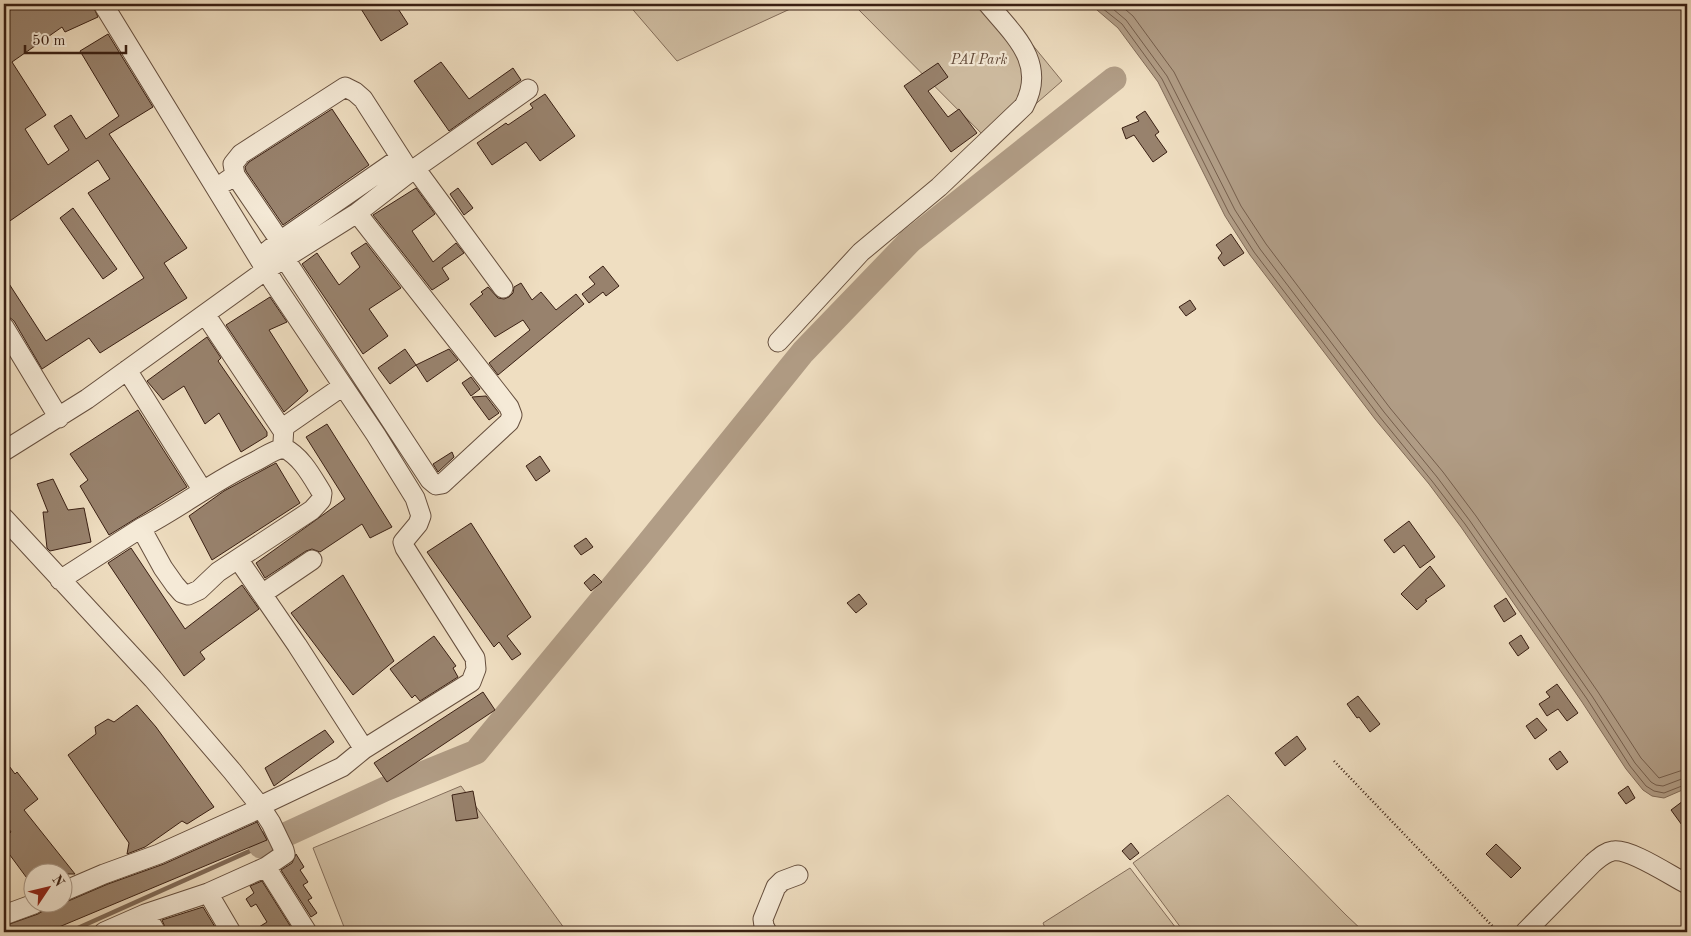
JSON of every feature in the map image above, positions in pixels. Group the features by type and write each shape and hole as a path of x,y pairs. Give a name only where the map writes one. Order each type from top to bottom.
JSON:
{"street":[{"path":"72,888 264,812 342,767 364,749 471,682 476,669 475,658 405,548 404,542 418,524 421,516 415,498 376,435 263,264 103,4"},
{"path":"778,342 862,252 939,187 1024,106 1028,98 1032,78 1029,58 1018,40 988,4"},
{"path":"357,213 509,407 512,415 508,422 442,484 436,485 430,480 282,250 235,175 233,164 241,154 345,87 363,99 408,166 503,288"},
{"path":"4,451 59,418 205,314 282,250 528,89"},
{"path":"282,250 357,213 408,166"},
{"path":"216,188 235,175"},
{"path":"141,528 166,574 182,593 188,595 199,590 218,572 312,510 320,500 322,493 307,469 291,452 205,314"},
{"path":"4,327 59,418"},
{"path":"127,370 203,490"},
{"path":"60,580 203,490 274,450 284,440 284,427 343,386"},
{"path":"4,518 177,706 264,812 283,846 285,854 266,867 208,893 145,914 104,932"},
{"path":"238,559 364,749"},
{"path":"262,594 312,560"},
{"path":"1524,932 1593,863 1603,855 1614,851 1627,852 1687,884"},
{"path":"266,867 307,932"},
{"path":"767,932 763,922 776,887 782,881 798,875"},
{"path":"208,893 230,932"},
{"path":"4,915 22,908"},
{"path":"145,914 156,932"}],"path":[{"path":"1334,761 1498,932"}],"green space":[{"path":"628,4 801,4 677,61"},
{"name":"PAI Park","path":"853,4 999,4 1062,81 991,143"},
{"path":"461,786 567,932 346,932 313,848"},
{"path":"1228,795 1364,932 1184,932 1133,863"},
{"path":"1130,868 1179,932 1047,932 1043,923"}],"water":[{"path":"1090,4 1687,4 1687,788 1664,798 1652,796 1643,790 1626,769 1461,527 1429,484 1375,419 1250,255 1225,216 1158,82 1118,28"}],"building":[{"path":"23,4 92,4 98,17 65,32 62,27 12,62 46,115 25,129 48,165 69,150 54,126 71,115 86,139 119,116 80,51 108,34 153,107 109,134 187,248 164,263 187,298 100,353 89,338 42,369 14,321 4,316 4,276 46,341 144,278 88,193 110,179 98,160 4,225 4,13"},
{"path":"358,4 395,4 408,24 381,41"},
{"path":"441,62 469,99 513,68 521,80 449,131 414,81"},
{"path":"938,63 948,77 928,91 948,117 959,109 977,133 951,152 904,86"},
{"path":"545,94 575,136 540,161 526,142 492,165 477,143 506,123 508,125 533,108 530,104"},
{"path":"332,109 369,165 283,225 245,167 249,162"},
{"path":"1145,111 1159,132 1155,135 1167,152 1153,162 1134,135 1126,139 1122,128 1139,121 1136,117"},
{"path":"416,188 435,214 412,231 433,262 456,243 464,253 442,268 449,279 432,290 373,215"},
{"path":"458,188 473,208 464,215 450,194"},
{"path":"73,208 117,269 103,279 60,218"},
{"path":"1231,234 1244,253 1224,266 1218,258 1222,253 1216,245"},
{"path":"366,243 401,288 369,309 388,336 363,354 302,264 317,253 339,285 360,267 351,253"},
{"path":"603,266 619,286 606,296 603,292 589,303 582,294 595,284 589,277"},
{"path":"521,283 532,300 541,292 556,310 576,294 584,304 498,375 489,363 530,330 523,320 495,337 470,304 483,294 481,292 488,287 498,298 504,299 509,297 513,293 514,287"},
{"path":"270,297 287,322 269,330 308,391 284,412 226,325"},
{"path":"1190,300 1196,309 1186,316 1179,307"},
{"path":"207,337 221,358 218,361 267,432 267,436 241,452 219,413 205,424 184,386 163,400 147,381"},
{"path":"405,349 416,365 390,384 378,368"},
{"path":"449,349 458,360 427,382 416,365"},
{"path":"471,377 480,389 471,396 462,383"},
{"path":"486,396 499,413 489,420 472,397"},
{"path":"138,410 187,487 109,535 80,486 88,480 70,454"},
{"path":"327,424 392,527 370,538 362,524 320,552 312,549 306,551 265,578 256,563 345,499 306,437"},
{"path":"452,452 454,457 438,472 433,464"},
{"path":"540,456 550,471 536,481 526,466"},
{"path":"276,463 300,503 212,560 189,516 224,491"},
{"path":"53,479 68,510 84,508 91,542 50,551 47,548 43,512 48,512 37,484"},
{"path":"1409,521 1435,557 1420,568 1404,545 1394,553 1384,540"},
{"path":"471,523 531,617 507,636 521,654 512,660 499,642 494,647 427,552"},
{"path":"586,538 593,547 581,555 574,546"},
{"path":"131,548 185,629 242,585 259,609 200,652 205,659 184,676 108,563"},
{"path":"1430,566 1445,586 1425,600 1427,601 1417,610 1401,594"},
{"path":"594,574 602,582 591,591 584,583"},
{"path":"343,575 394,661 353,695 291,613"},
{"path":"859,594 867,604 856,613 847,603"},
{"path":"1506,598 1516,614 1504,622 1494,606"},
{"path":"1521,635 1529,648 1518,656 1509,643"},
{"path":"434,636 456,666 453,668 458,677 420,701 415,695 412,698 390,669"},
{"path":"1557,684 1578,713 1567,721 1558,709 1547,716 1539,704 1550,697 1546,692"},
{"path":"483,692 495,710 387,782 374,763"},
{"path":"1358,696 1380,724 1370,732 1347,704"},
{"path":"137,705 156,727 214,807 187,824 182,821 145,847 127,854 129,843 68,755 96,734 95,727 108,719 114,722"},
{"path":"1537,718 1547,730 1535,739 1526,726"},
{"path":"325,730 334,742 274,786 265,768"},
{"path":"1297,736 1306,749 1285,766 1275,753"},
{"path":"1560,751 1568,762 1557,770 1549,759"},
{"path":"4,759 38,799 24,810 67,864 22,864 22,871 4,847 4,838 11,832 4,822"},
{"path":"1628,786 1635,798 1626,804 1618,793"},
{"path":"473,791 478,818 456,821 452,795"},
{"path":"1687,798 1687,832 1671,810"},
{"path":"257,822 267,840 47,932 4,932 4,926 38,914 72,914 72,899 164,864"},
{"path":"1131,843 1139,853 1130,860 1122,851"},
{"path":"1496,844 1521,868 1511,878 1486,854"},
{"path":"296,854 304,867 300,870 308,882 303,885 312,898 308,900 317,913 311,917 281,870 292,863"},
{"path":"262,881 294,932 251,932 267,922 256,904 251,907 246,899 254,893 250,886"},
{"path":"203,907 218,932 167,932 162,920"}],"waterway":[{"path":"261,846 385,789 476,752 639,555 803,352 910,241 1114,79"},
{"path":"69,932 261,846"}]}
